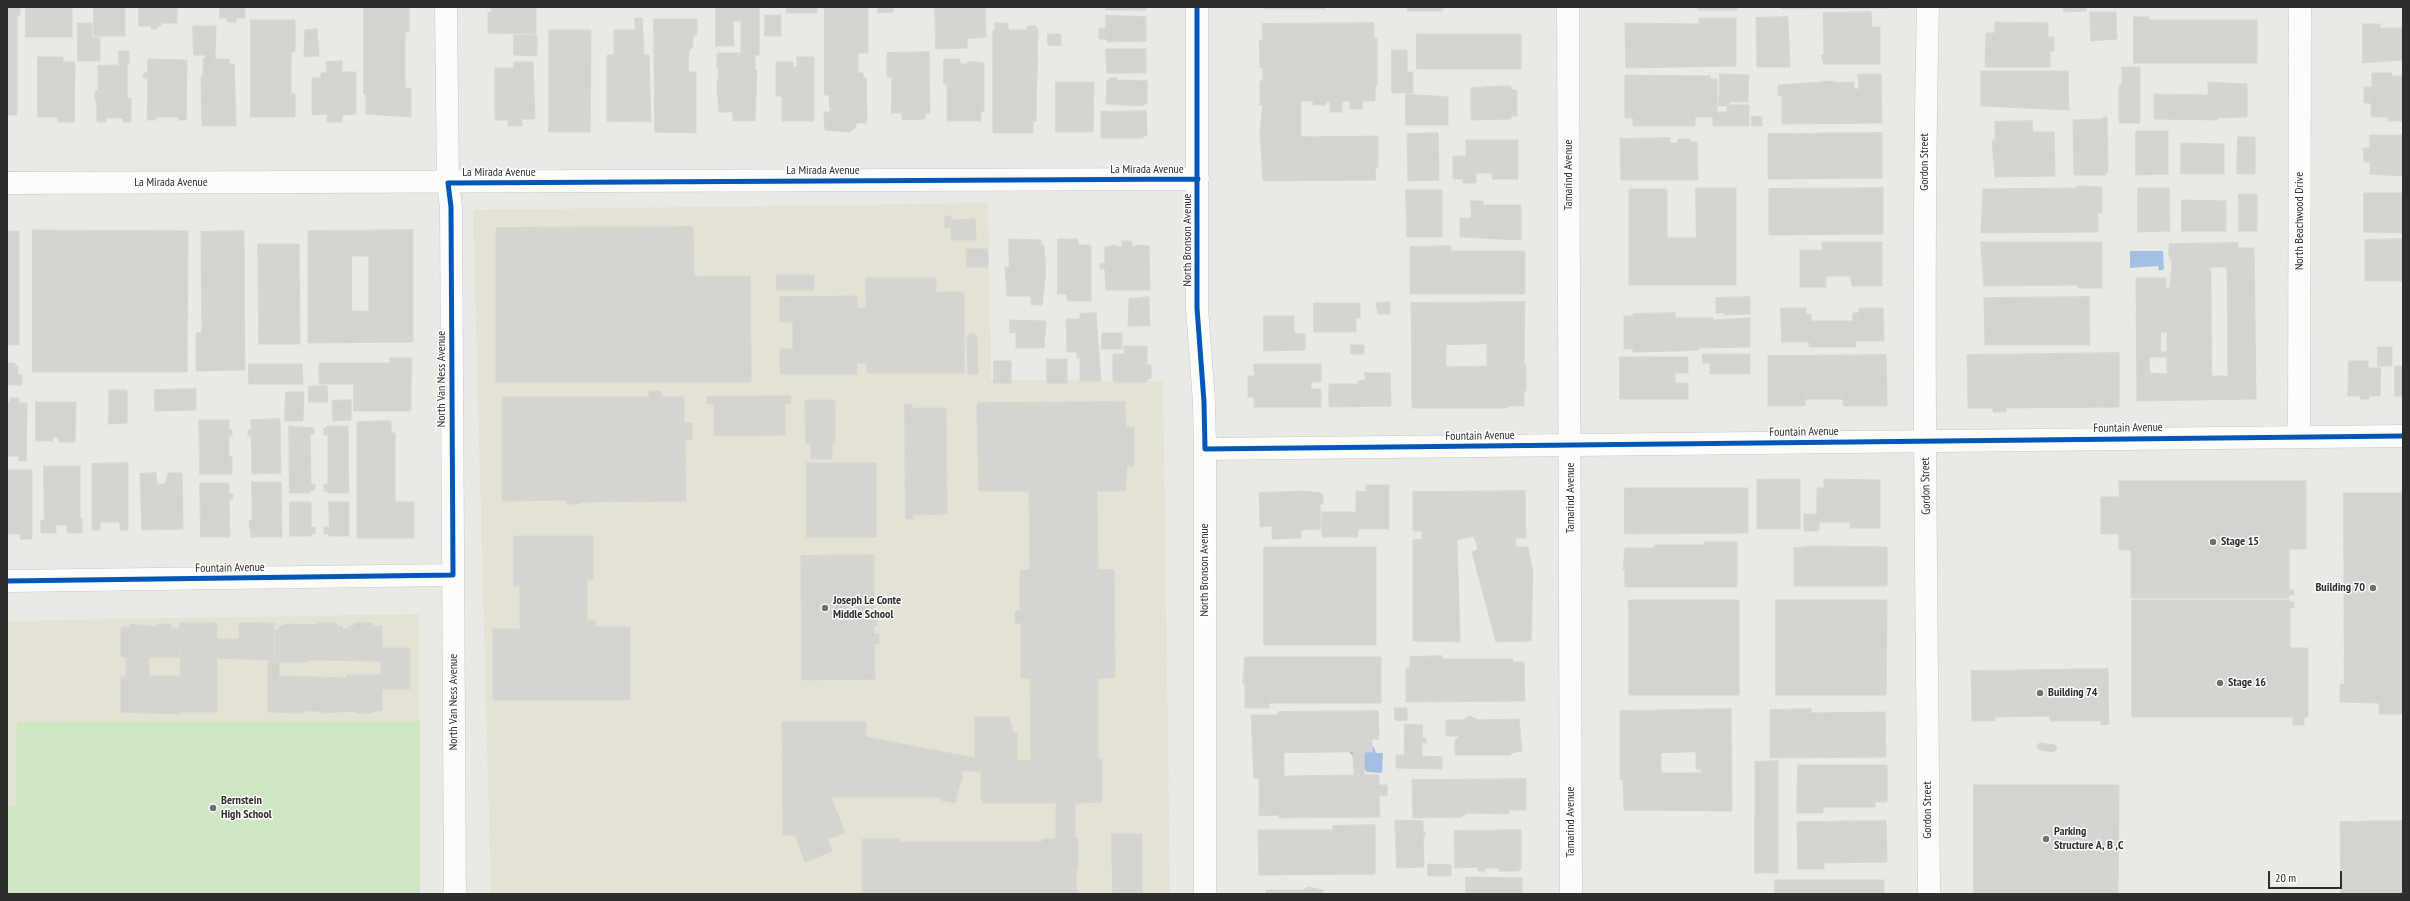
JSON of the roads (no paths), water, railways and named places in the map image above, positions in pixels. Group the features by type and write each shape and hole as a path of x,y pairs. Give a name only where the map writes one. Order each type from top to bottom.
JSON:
{"street":[{"name":"North Van Ness Avenue","path":"446,7 448,183 451,207 455,894"},
{"name":"North Bronson Avenue","path":"1197,7 1197,308 1204,402 1205,449 1206,894"},
{"name":"Tamarind Avenue","path":"1568,7 1572,894"},
{"name":"Gordon Street","path":"1928,7 1925,120 1925,440 1929,894"},
{"name":"North Beachwood Drive","path":"2299,436 2300,7"},
{"name":"La Mirada Avenue","path":"7,183 448,183 1198,179"},
{"name":"Fountain Avenue","path":"1205,449 2403,436"},
{"name":"Fountain Avenue","path":"7,581 453,575"}],"water":[{"path":"2130,251 2163,251 2164,269 2159,271 2158,266 2130,268"},
{"path":"1346,746 1374,747 1376,753 1383,753 1382,773 1367,772 1350,753"}],"place":[{"name":"Stage 15","path":"2213,542"},
{"name":"Building 70","path":"2373,588"},
{"name":"Joseph Le Conte Middle School","path":"825,608"},
{"name":"Stage 16","path":"2220,683"},
{"name":"Building 74","path":"2040,693"},
{"name":"Bernstein High School","path":"213,808"},
{"name":"Parking Structure A, B ,C","path":"2046,839"}]}
